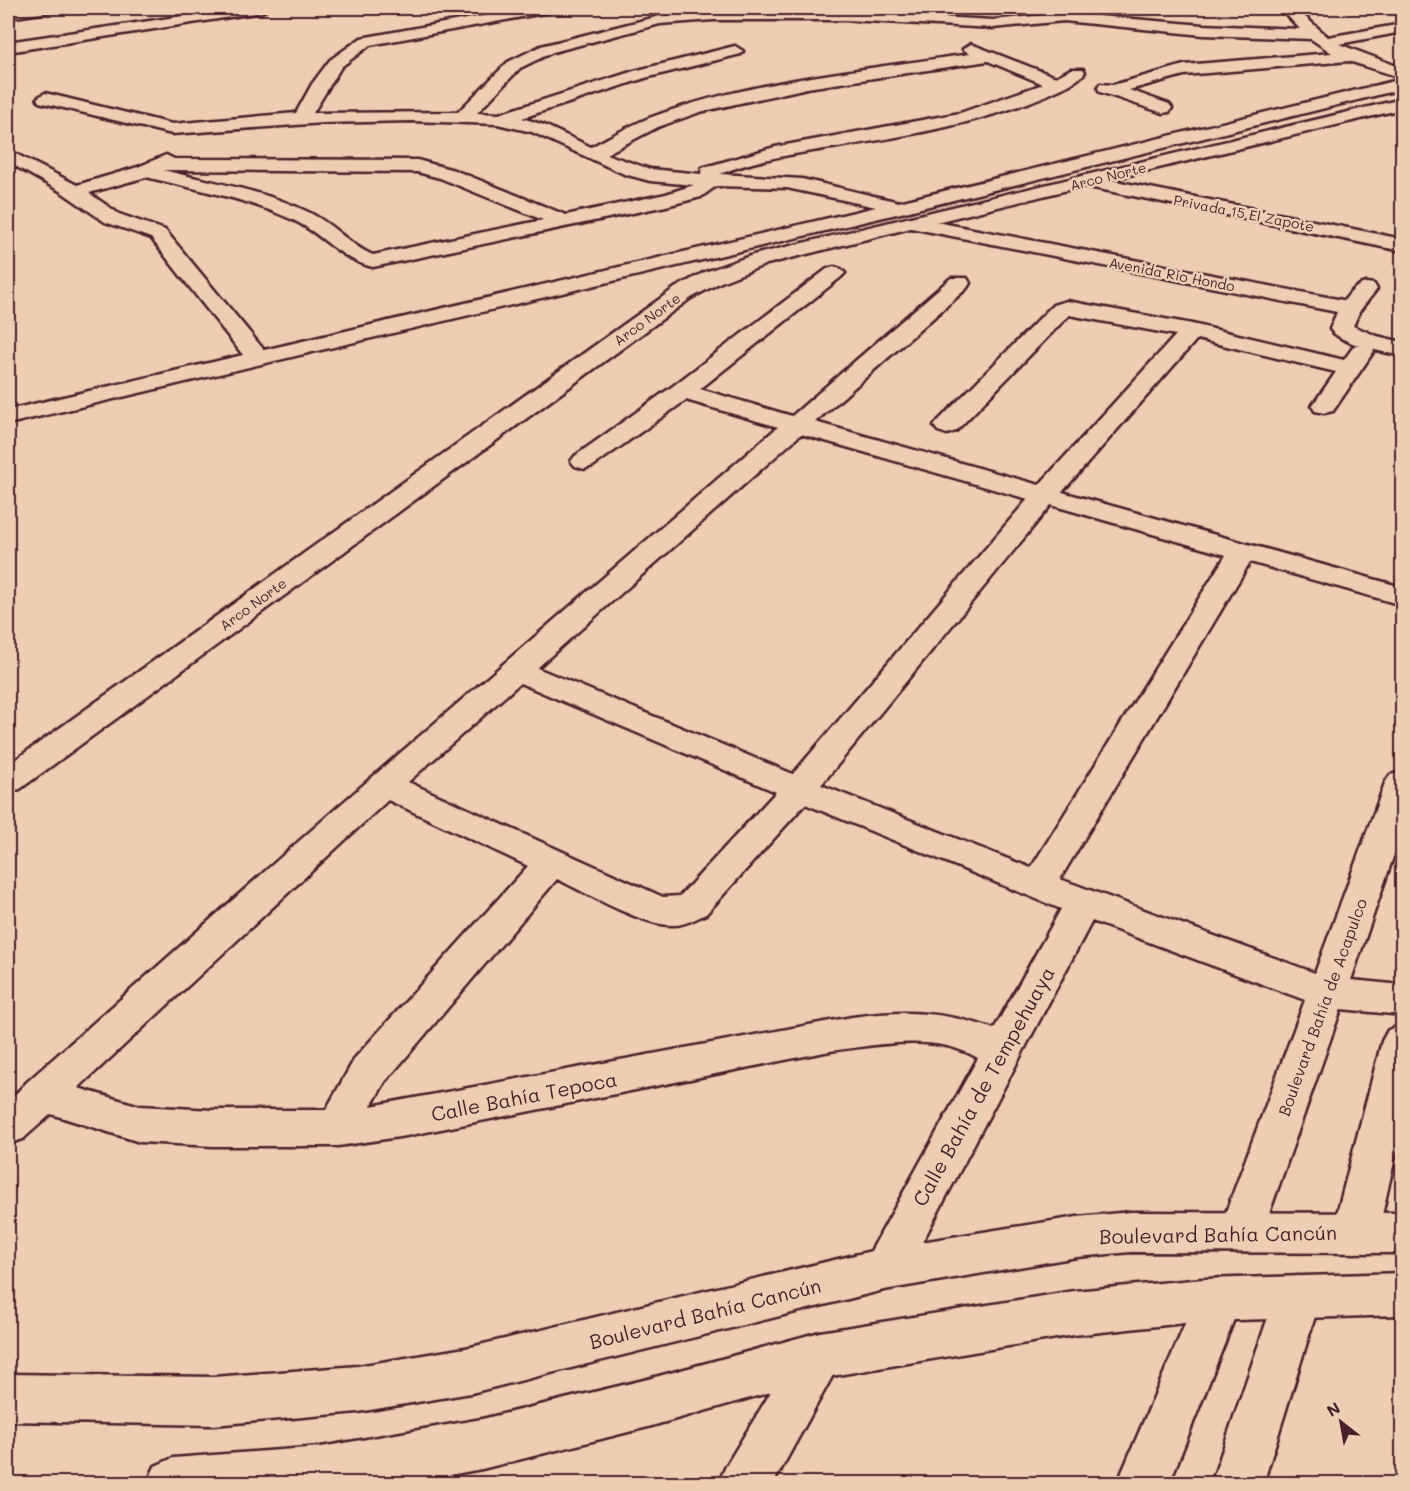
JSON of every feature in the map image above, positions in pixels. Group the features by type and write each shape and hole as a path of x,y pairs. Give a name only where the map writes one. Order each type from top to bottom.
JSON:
{"street":[{"path":"8,14 49,8"},
{"path":"8,47 186,13 262,8"},
{"path":"302,118 321,79 356,46 366,41 549,8"},
{"path":"635,8 660,20"},
{"path":"1287,8 1318,38 1349,56 1402,73"},
{"path":"463,117 514,65 547,49 660,20 776,12 993,24 1060,12 1203,30 1318,38 1402,28"},
{"path":"904,19 908,28 928,38"},
{"path":"957,45 1067,79 1114,90 1163,108"},
{"path":"501,120 640,74 735,51"},
{"path":"593,153 652,123 696,108 807,83 991,56"},
{"path":"1114,90 1159,75 1184,70 1349,56"},
{"path":"152,168 274,205 306,218 326,230 363,260 389,259 694,193 704,189 703,180 722,166 768,153 936,123 1013,103 1067,79"},
{"path":"8,417 258,358 905,215 1402,84"},
{"name":"Avenida Río Hondo","path":"45,98 172,129 191,130 302,118 463,117 501,120 540,127 593,153 648,175 703,180 772,181 905,215 1350,308"},
{"name":"Arco Norte","path":"8,781 683,293 713,277 760,259 905,215 936,216 1402,104"},
{"path":"73,192 152,168 217,126"},
{"path":"8,155 73,192 112,218 158,234 258,358"},
{"path":"152,168 417,166 447,174 564,221"},
{"name":"Privada 15 El Zapote","path":"1086,181 1402,245"},
{"path":"584,461 682,391 834,273"},
{"path":"8,1127 384,785 518,671 959,283"},
{"path":"1366,289 1350,308 1341,329 1369,341 1402,349"},
{"path":"947,426 1066,308 1192,331 1350,368"},
{"path":"384,785 657,910 676,912 693,905 800,789 1045,495 1192,331"},
{"path":"1323,406 1369,341"},
{"path":"682,391 1402,596"},
{"path":"1039,884 1242,552"},
{"path":"518,671 800,789 1083,903 1327,993 1402,1000"},
{"name":"Boulevard Bahía de Acapulco","path":"1242,1231 1402,783"},
{"path":"338,1128 349,1111 355,1091 370,1070 551,863"},
{"name":"Calle Bahía de Tempehuaya","path":"884,1269 1083,903"},
{"name":"Calle Bahía Tepoca","path":"42,1094 140,1124 213,1128 282,1126 338,1128 406,1119 830,1035 886,1028 948,1029 985,1040 1001,1052"},
{"path":"1355,1233 1402,1041"},
{"name":"Boulevard Bahía Cancún","path":"8,1398 213,1401 358,1389 471,1370 884,1269 1077,1237 1131,1232 1402,1233"},
{"path":"173,1484 321,1472 482,1444 648,1403 820,1355 1074,1313 1219,1299 1402,1294"},
{"path":"1237,1484 1298,1297"},
{"path":"1143,1484 1219,1299"},
{"path":"744,1484 820,1355"}]}
